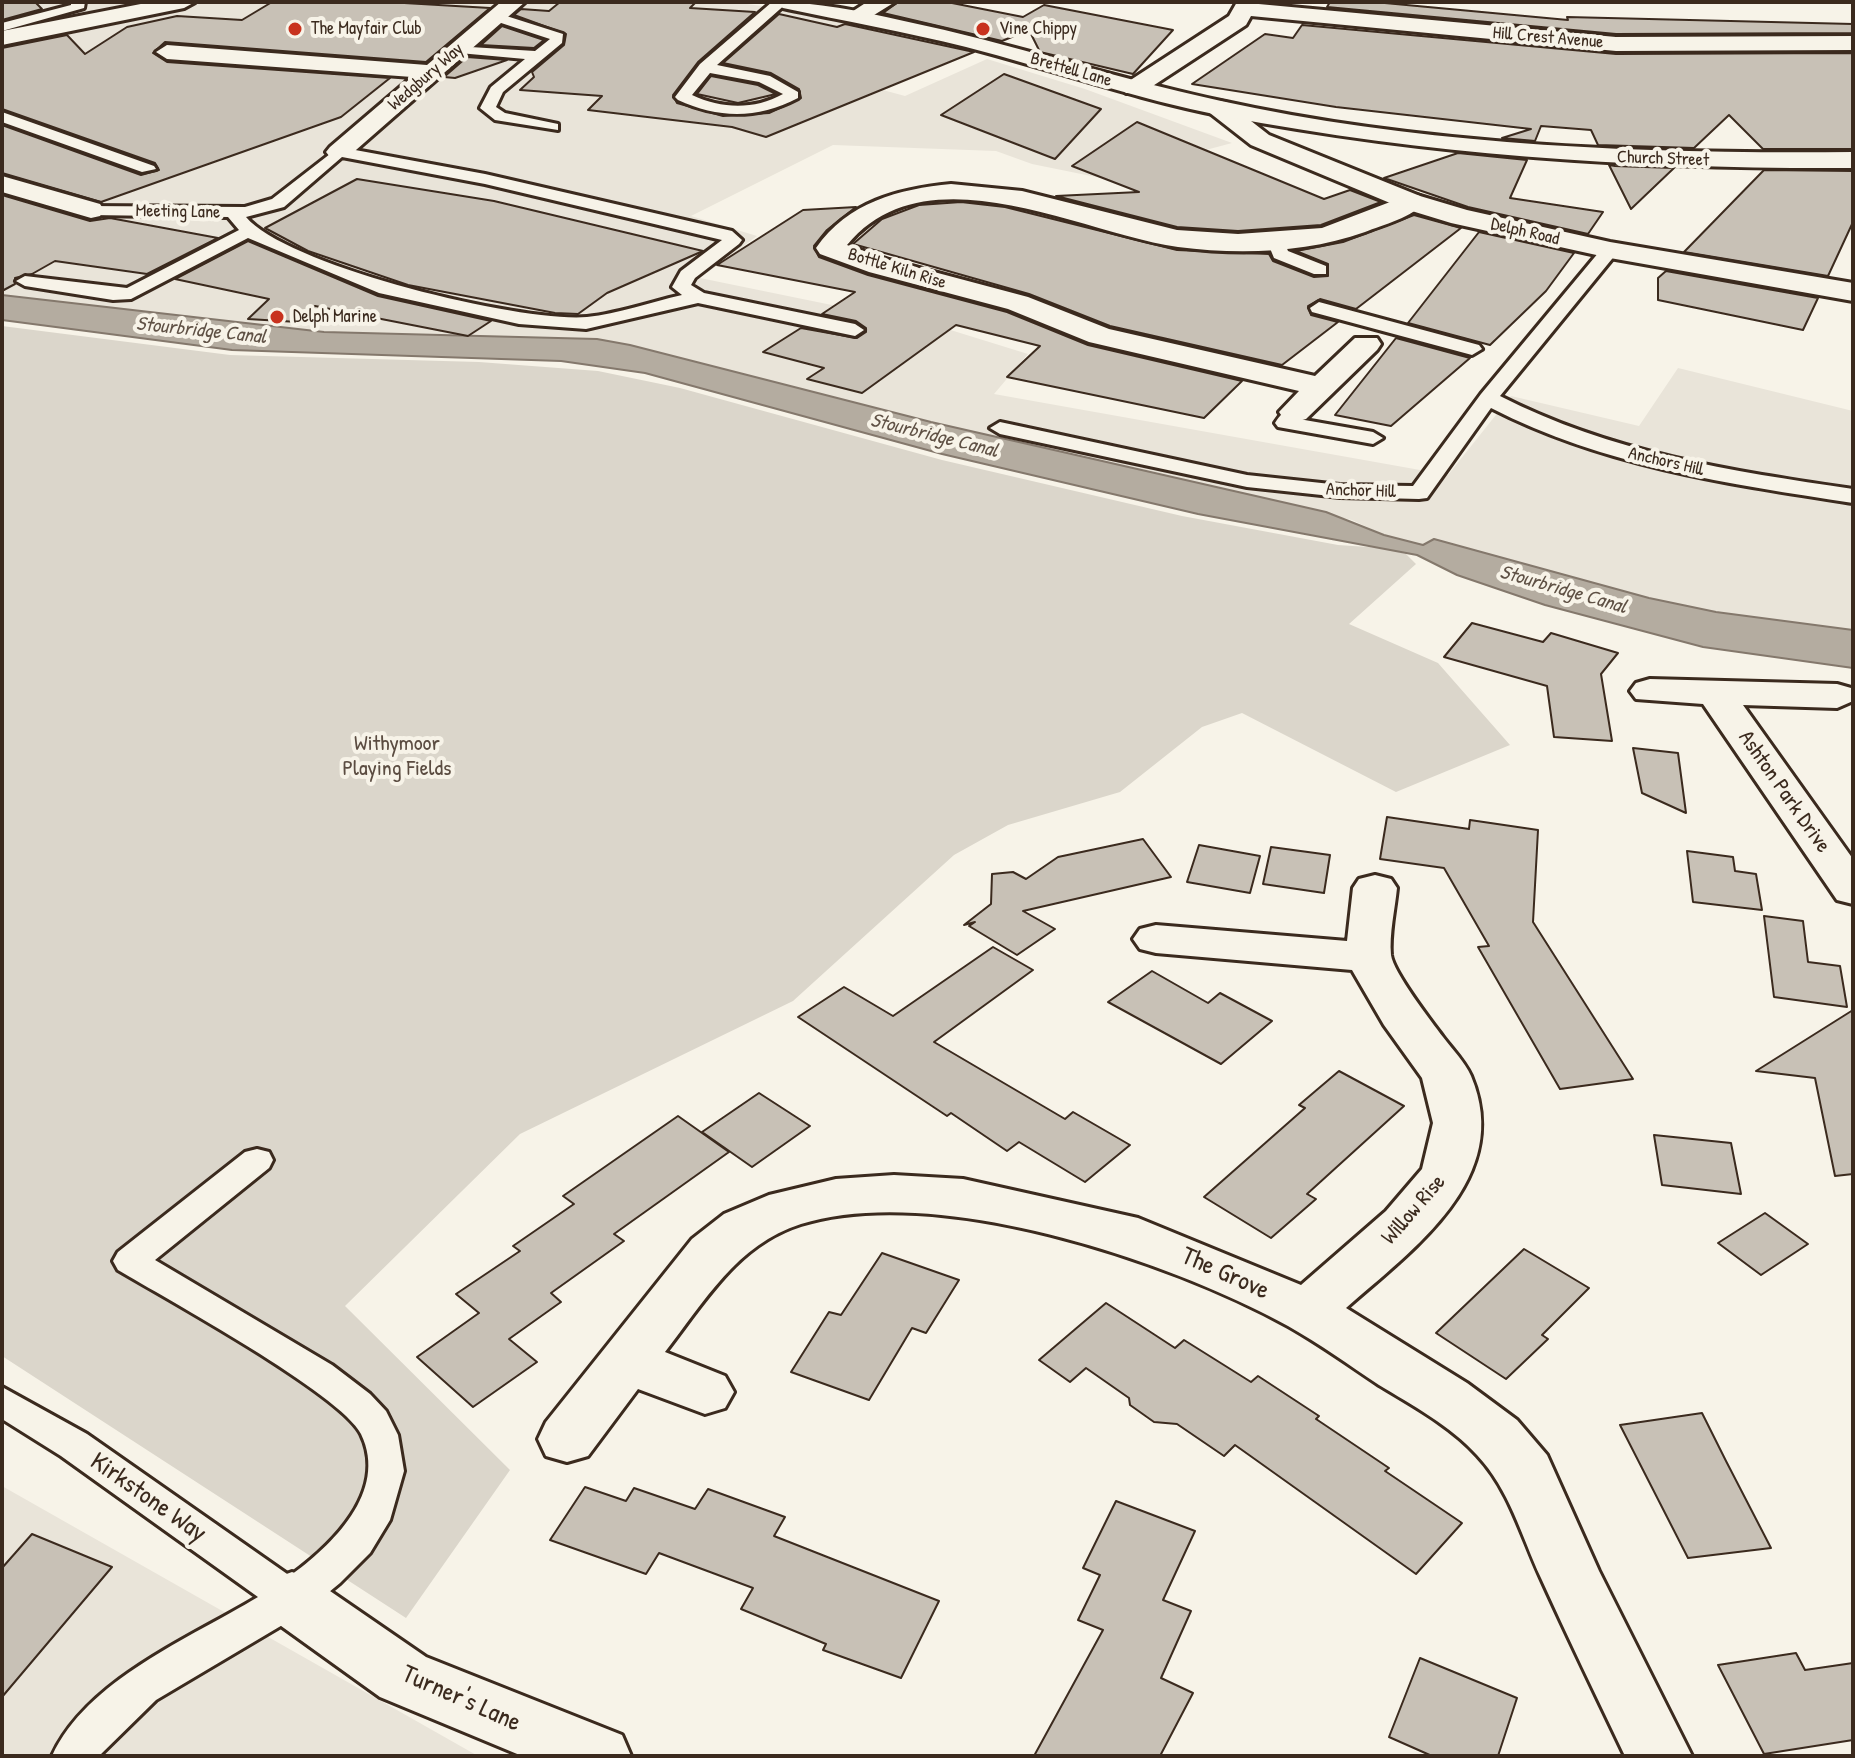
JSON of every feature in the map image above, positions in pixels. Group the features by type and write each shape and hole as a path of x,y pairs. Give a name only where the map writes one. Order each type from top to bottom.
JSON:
{"street":[{"path":"2,38 184,2"},
{"name":"Brettell Lane","path":"782,2 858,15 965,40 1134,88 1219,108"},
{"path":"858,15 884,2"},
{"path":"1134,88 1206,44 1238,20 1246,6"},
{"name":"Hill Crest Avenue","path":"1246,6 1616,44 1853,43"},
{"name":"Wedgbury Way","path":"339,152 505,9"},
{"path":"167,52 432,72"},
{"name":"Church Street","path":"1219,108 1350,131 1528,151 1603,156 1853,160"},
{"name":"Delph Road","path":"1219,108 1260,140 1411,202 1527,233 1610,250 1853,292"},
{"path":"1277,118 1271,128 1292,154"},
{"path":"1292,154 1294,141 1309,134 1350,131"},
{"name":"Church Street","path":"1473,143 1703,153 1853,151"},
{"name":"Meeting Lane","path":"2,184 91,210"},
{"name":"Bottle Kiln Rise","path":"1320,386 1100,336 1018,303 879,266 830,248 838,236 892,203 955,192 995,194 1149,235 1204,241 1276,241 1342,231 1411,202"},
{"path":"1295,412 1377,336"},
{"name":"Ashton Park Drive","path":"1650,691 1837,696"},
{"name":"Ashton Park Drive","path":"1715,693 1853,891"},
{"path":"1156,939 1368,957 1375,888"},
{"name":"Willow Rise","path":"1307,1311 1405,1225 1447,1174 1458,1123 1446,1076 1401,1014 1368,957"},
{"name":"The Grove","path":"567,1439 711,1253 743,1228 788,1208 836,1198 894,1194 963,1198 1138,1237 1307,1311 1447,1399 1496,1436 1526,1472 1571,1577 1659,1756"},
{"path":"626,1360 705,1392"},
{"name":"Turner's Lane","path":"292,1599 403,1677 598,1756"}],"lane":[{"path":"2,27 62,15 77,8 78,2"},
{"path":"705,67 773,83 787,88 793,95 758,111 695,103 683,97 705,67 782,2"},
{"path":"505,9 556,34 557,40 496,90 488,108 500,117 552,127"},
{"path":"459,49 541,56"},
{"path":"2,117 148,169"},
{"path":"339,152 535,189 726,235 733,240 687,275 681,287 698,297 855,330"},
{"name":"Meeting Lane","path":"91,210 234,213 278,203 339,152"},
{"path":"234,213 249,231 263,241 385,289 519,318 586,323 698,297"},
{"path":"25,281 113,294 131,293 249,231"},
{"path":"1276,241 1280,254 1320,270"},
{"name":"Anchor Hill","path":"1000,428 1247,481 1340,491 1419,493 1488,398 1610,250"},
{"path":"1319,308 1377,336 1472,349"},
{"path":"1377,336 1411,312"},
{"name":"Anchors Hill","path":"1488,398 1524,419 1568,437 1640,458 1734,478 1853,496"},
{"path":"1295,412 1285,423 1373,438"},
{"path":"73,1756 141,1687 292,1599 368,1526 381,1499 385,1478 383,1439 370,1417 318,1375 130,1261 257,1160"},
{"name":"Kirkstone Way","path":"2,1401 74,1445 292,1599"}],"shaded area":[{"path":"2,2 732,2 791,10 846,24 801,40 772,60 905,96 987,59 1085,89 1232,143 1101,178 1032,164 996,151 833,145 691,216 757,236 700,278 944,328 1028,354 994,394 1448,475 1511,396 1639,426 1678,368 1853,411 1853,630 1716,612 1649,598 1435,539 1423,545 1384,535 1352,520 931,422 597,339 324,332 2,295"},
{"path":"2,1486 478,1756 2,1756"}],"green space":[{"name":"Withymoor Playing Fields","path":"2,326 230,355 479,362 598,371 680,388 942,460 1182,516 1338,545 1383,548 1406,554 1416,564 1349,624 1438,663 1510,745 1396,792 1242,713 1202,727 1120,792 1008,825 954,855 793,1001 520,1134 345,1306 510,1470 406,1618 2,1356"}],"water":[{"name":"Stourbridge Canal","path":"2,295 324,332 597,339 630,345 931,422 1326,512 1384,535 1423,545 1434,539 1649,598 1716,612 1853,630 1853,668 1703,647 1545,605 1457,575 1417,555 1198,514 942,454 645,373 561,361 232,350 2,320"}],"building":[{"path":"2,2 35,2 42,9 2,20"},
{"path":"272,2 387,2 490,8 426,62 165,42 153,53 167,62 390,78 341,117 101,202 2,173 2,125 141,175 159,170 155,163 2,109 2,48 67,35 85,54 127,27 177,16 242,20"},
{"path":"560,2 696,2 690,8 755,12 698,62 673,95 677,103 723,116 769,113 801,98 799,89 771,73 723,63 779,14 837,27 845,24 974,52 766,137 732,127 588,110 602,96 520,90 534,77 532,72 564,45 566,34 514,15 521,9 549,11"},
{"path":"898,2 947,2 1023,17 1044,5 1173,30 1133,74 1040,52 1029,30 1002,41 883,13"},
{"path":"1330,2 1374,2 1568,20 1567,17 1853,24 1853,33 1616,34 1327,7"},
{"path":"1302,25 1616,54 1853,53 1853,149 1763,149 1729,115 1694,148 1598,145 1591,130 1541,126 1535,141 1502,138 1531,129 1336,107 1192,84 1265,34 1293,38"},
{"path":"502,26 544,40 534,48 481,45"},
{"path":"467,57 507,60 455,78 444,77"},
{"path":"1004,74 1101,109 1055,159 941,115"},
{"path":"711,76 758,85 776,94 738,103 697,94"},
{"path":"1137,122 1324,199 1350,190 1381,202 1321,225 1238,231 1177,227 1056,196 1139,192 1072,166"},
{"path":"1458,153 1527,160 1510,198 1603,212 1588,234 1468,207 1384,178"},
{"path":"1609,165 1615,166 1674,168 1631,209"},
{"path":"1764,170 1853,171 1853,222 1828,276 1684,252"},
{"path":"357,179 494,201 703,251 607,293 578,314 555,313 408,285 308,251 265,228"},
{"path":"2,195 90,221 110,218 218,238 147,274 55,261 32,274 15,278 15,284 2,291"},
{"path":"961,202 1005,207 1177,250 1269,254 1273,261 1314,277 1328,276 1328,264 1296,251 1343,242 1414,215 1461,228 1356,309 1320,299 1308,306 1311,315 1338,322 1282,365 1110,326 1029,294 853,244 882,219 919,205"},
{"path":"856,207 827,230 814,246 819,257 868,275 1007,312 1088,345 1242,381 1204,418 1007,377 1040,346 956,325 862,393 807,379 824,368 763,352 801,328 857,338 866,332 866,328 856,321 822,314 855,292 717,265 803,210"},
{"path":"1479,232 1574,253 1546,291 1490,345 1408,323"},
{"path":"248,241 378,296 491,321 468,336 315,306 298,322 248,319 269,299 175,279"},
{"path":"1666,271 1818,298 1803,330 1658,300 1658,278"},
{"path":"1396,338 1470,358 1391,426 1335,415"},
{"path":"1472,623 1543,642 1551,633 1618,653 1601,674 1612,741 1554,737 1547,686 1444,657"},
{"path":"1633,748 1678,753 1686,813 1642,793"},
{"path":"1387,817 1469,829 1470,820 1538,830 1533,922 1633,1079 1560,1089 1478,947 1489,946 1444,868 1380,859"},
{"path":"1143,839 1171,877 1023,911 1055,929 1017,955 969,926 975,922 964,925 991,904 992,874 1013,872 1026,879 1058,857"},
{"path":"1199,845 1260,856 1250,893 1187,882"},
{"path":"1271,847 1330,855 1324,893 1263,884"},
{"path":"1687,851 1733,857 1735,871 1756,874 1762,910 1693,902"},
{"path":"1764,916 1803,921 1808,962 1840,966 1847,1007 1774,997"},
{"path":"993,947 1033,970 934,1042 1065,1119 1073,1112 1130,1145 1085,1182 1019,1142 1007,1151 951,1113 947,1116 798,1017 844,987 893,1016"},
{"path":"1152,971 1208,1003 1220,993 1272,1021 1221,1064 1108,1002"},
{"path":"1853,1010 1853,1174 1835,1176 1815,1078 1756,1071"},
{"path":"1339,1071 1404,1106 1307,1194 1316,1199 1271,1238 1204,1197 1305,1108 1299,1105"},
{"path":"759,1093 810,1126 752,1167 702,1132"},
{"path":"678,1116 729,1152 614,1234 624,1241 551,1293 561,1302 509,1339 537,1362 473,1407 417,1357 479,1313 456,1294 520,1251 513,1246 574,1204 563,1196"},
{"path":"1654,1135 1731,1143 1741,1194 1662,1185"},
{"path":"1765,1213 1808,1244 1761,1275 1718,1243"},
{"path":"1524,1249 1589,1288 1542,1335 1548,1339 1506,1379 1436,1333"},
{"path":"882,1253 959,1280 926,1333 912,1328 869,1400 791,1372 829,1312 841,1315"},
{"path":"1106,1303 1175,1348 1184,1340 1251,1382 1258,1376 1319,1416 1316,1419 1389,1468 1385,1471 1462,1523 1416,1574 1235,1445 1224,1456 1177,1424 1154,1422 1130,1405 1129,1398 1086,1368 1070,1382 1039,1360"},
{"path":"1702,1413 1771,1548 1688,1558 1620,1425"},
{"path":"585,1487 626,1501 634,1488 695,1509 708,1489 785,1517 774,1536 939,1601 901,1678 823,1650 826,1644 741,1609 753,1588 659,1553 646,1574 550,1540"},
{"path":"1116,1501 1195,1531 1163,1600 1191,1611 1161,1678 1193,1693 1160,1756 1034,1756 1103,1630 1078,1620 1100,1575 1083,1568"},
{"path":"32,1534 112,1567 2,1697 2,1568"},
{"path":"1796,1653 1805,1670 1853,1663 1853,1740 1764,1754 1718,1665"},
{"path":"1420,1658 1517,1698 1498,1756 1432,1756 1389,1737"}],"place":[{"name":"The Mayfair Club","path":"295,29"},
{"name":"Vine Chippy","path":"983,29"},
{"name":"Delph Marine","path":"277,317"}]}
